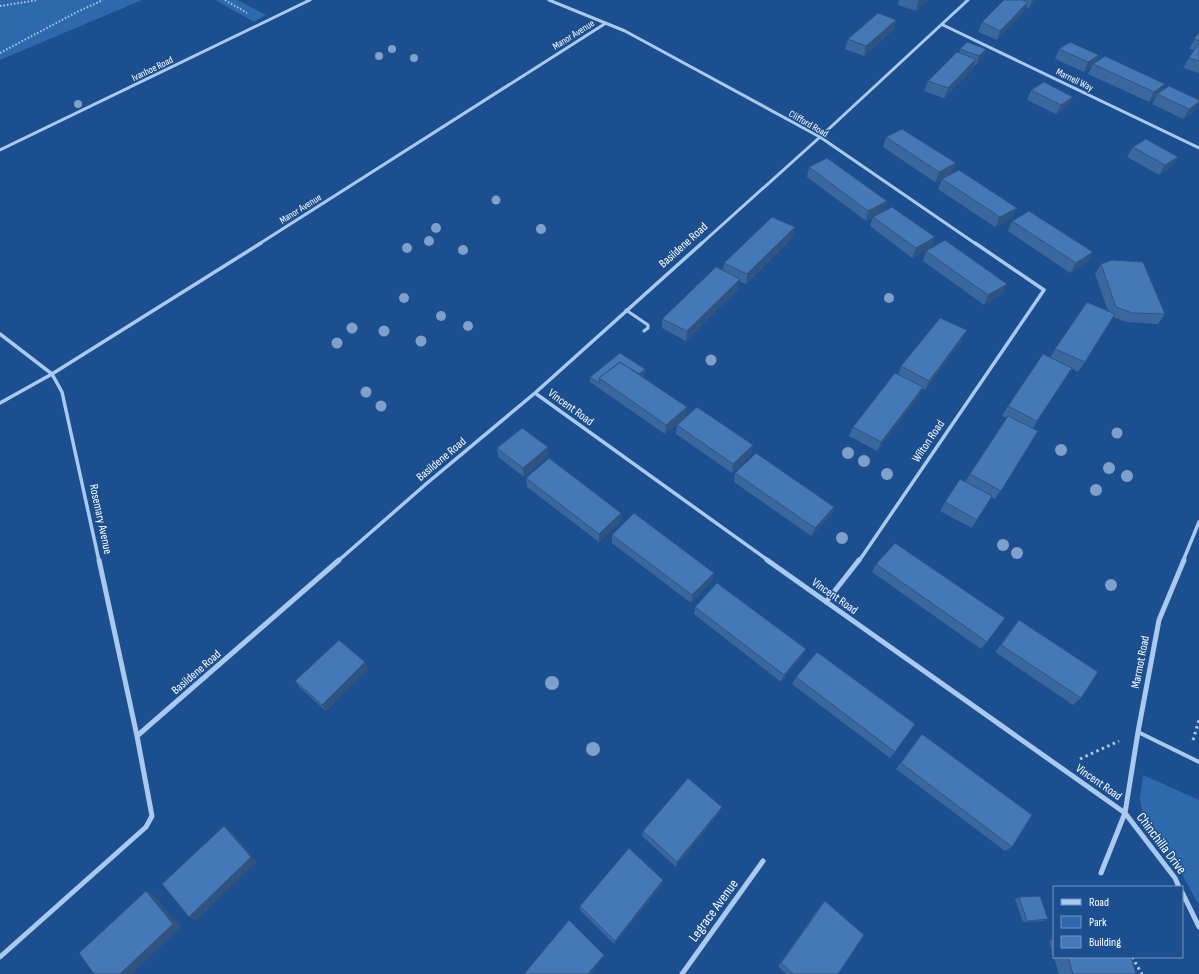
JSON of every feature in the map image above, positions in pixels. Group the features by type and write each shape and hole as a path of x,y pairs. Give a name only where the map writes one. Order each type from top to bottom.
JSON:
{"street":[{"name":"Ivanhoe Road","path":"0,150 310,0"},
{"name":"Clifford Road","path":"549,0 625,31 820,137 1044,290"},
{"name":"Basildene Road","path":"137,736 535,393 820,137 943,25 968,0"},
{"name":"Manor Avenue","path":"0,403 52,374 370,175 606,23"},
{"name":"Marnell Way","path":"943,25 1199,148"},
{"name":"Wilton Road","path":"826,602 860,559 1044,290"},
{"name":"Rosemary Avenue","path":"0,334 52,374 62,392 137,736"},
{"name":"Vincent Road","path":"535,393 826,602 1125,813"},
{"name":"Marmot Road","path":"1101,873 1125,813 1154,640 1160,620 1199,522"},
{"path":"1138,732 1199,762"},
{"path":"0,957 146,827 152,816 137,736"},
{"name":"Chinchilla Drive","path":"1125,813 1175,878 1179,886"},
{"name":"Legrace Avenue","path":"682,974 763,861"},
{"name":"Chinchilla Drive","path":"1183,894 1199,926"}],"lane":[{"path":"626,310 648,325 648,328 644,331"}],"path":[{"path":"0,6 38,0"},
{"path":"0,53 103,0"},
{"path":"1061,768 1138,732"},
{"path":"1133,958 1142,974"},
{"path":"1131,966 1138,966"}],"green space":[{"path":"0,0 142,0 0,60"},
{"path":"215,0 238,0 266,15 254,22"},
{"path":"1143,775 1199,800 1199,906 1175,861 1142,811 1140,799"}],"building":[{"path":"1004,0 1023,0 1028,2 1000,31 982,22"},
{"path":"878,13 896,20 866,46 848,39"},
{"path":"1199,32 1199,41 1194,39"},
{"path":"967,42 986,49 979,56 960,49"},
{"path":"1070,42 1099,55 1088,62 1059,49"},
{"path":"1199,44 1199,61 1189,58"},
{"path":"957,52 976,59 948,88 928,81"},
{"path":"1105,56 1165,84 1154,92 1093,64"},
{"path":"1044,82 1073,97 1061,105 1031,90"},
{"path":"1169,86 1199,100 1199,102 1189,109 1157,94"},
{"path":"902,129 956,163 939,172 886,137"},
{"path":"1146,139 1178,157 1165,165 1133,147"},
{"path":"827,158 887,201 868,211 809,167"},
{"path":"959,170 1017,208 1000,217 942,179"},
{"path":"892,207 935,237 916,248 873,217"},
{"path":"1029,211 1093,252 1076,263 1012,221"},
{"path":"772,217 795,227 747,274 724,263"},
{"path":"945,240 1007,284 988,295 926,251"},
{"path":"1112,260 1143,262 1165,314 1132,313 1116,307 1101,264"},
{"path":"716,267 740,279 687,331 662,319"},
{"path":"1087,302 1115,314 1085,362 1055,349"},
{"path":"940,318 967,330 929,381 901,366"},
{"path":"620,353 645,369 639,374 620,362 599,378 599,383 590,377"},
{"path":"1043,354 1072,368 1037,421 1008,406"},
{"path":"620,362 687,407 666,425 599,378"},
{"path":"895,373 923,387 881,442 853,427"},
{"path":"697,407 753,445 733,464 677,425"},
{"path":"1008,416 1038,431 1001,491 970,474"},
{"path":"522,428 548,447 523,468 497,448"},
{"path":"756,453 834,507 815,528 735,473"},
{"path":"549,458 621,513 599,534 526,478"},
{"path":"960,479 992,496 977,520 945,502"},
{"path":"634,513 714,573 692,595 612,535"},
{"path":"895,543 1005,618 987,642 876,564"},
{"path":"717,583 806,649 784,675 695,607"},
{"path":"1019,620 1098,672 1081,698 1001,645"},
{"path":"339,640 365,662 322,705 295,681"},
{"path":"817,652 915,724 895,752 796,677"},
{"path":"922,734 1032,815 1012,847 901,763"},
{"path":"688,778 722,807 677,862 643,831"},
{"path":"224,826 251,857 189,917 162,884"},
{"path":"629,848 663,880 615,941 580,906"},
{"path":"146,891 173,924 120,974 94,974 79,953"},
{"path":"1040,896 1048,919 1027,921 1019,897"},
{"path":"825,901 864,935 838,974 793,974 781,963"},
{"path":"569,920 604,955 588,974 524,974"},
{"path":"1068,958 1131,958 1136,974 1073,974"}]}
